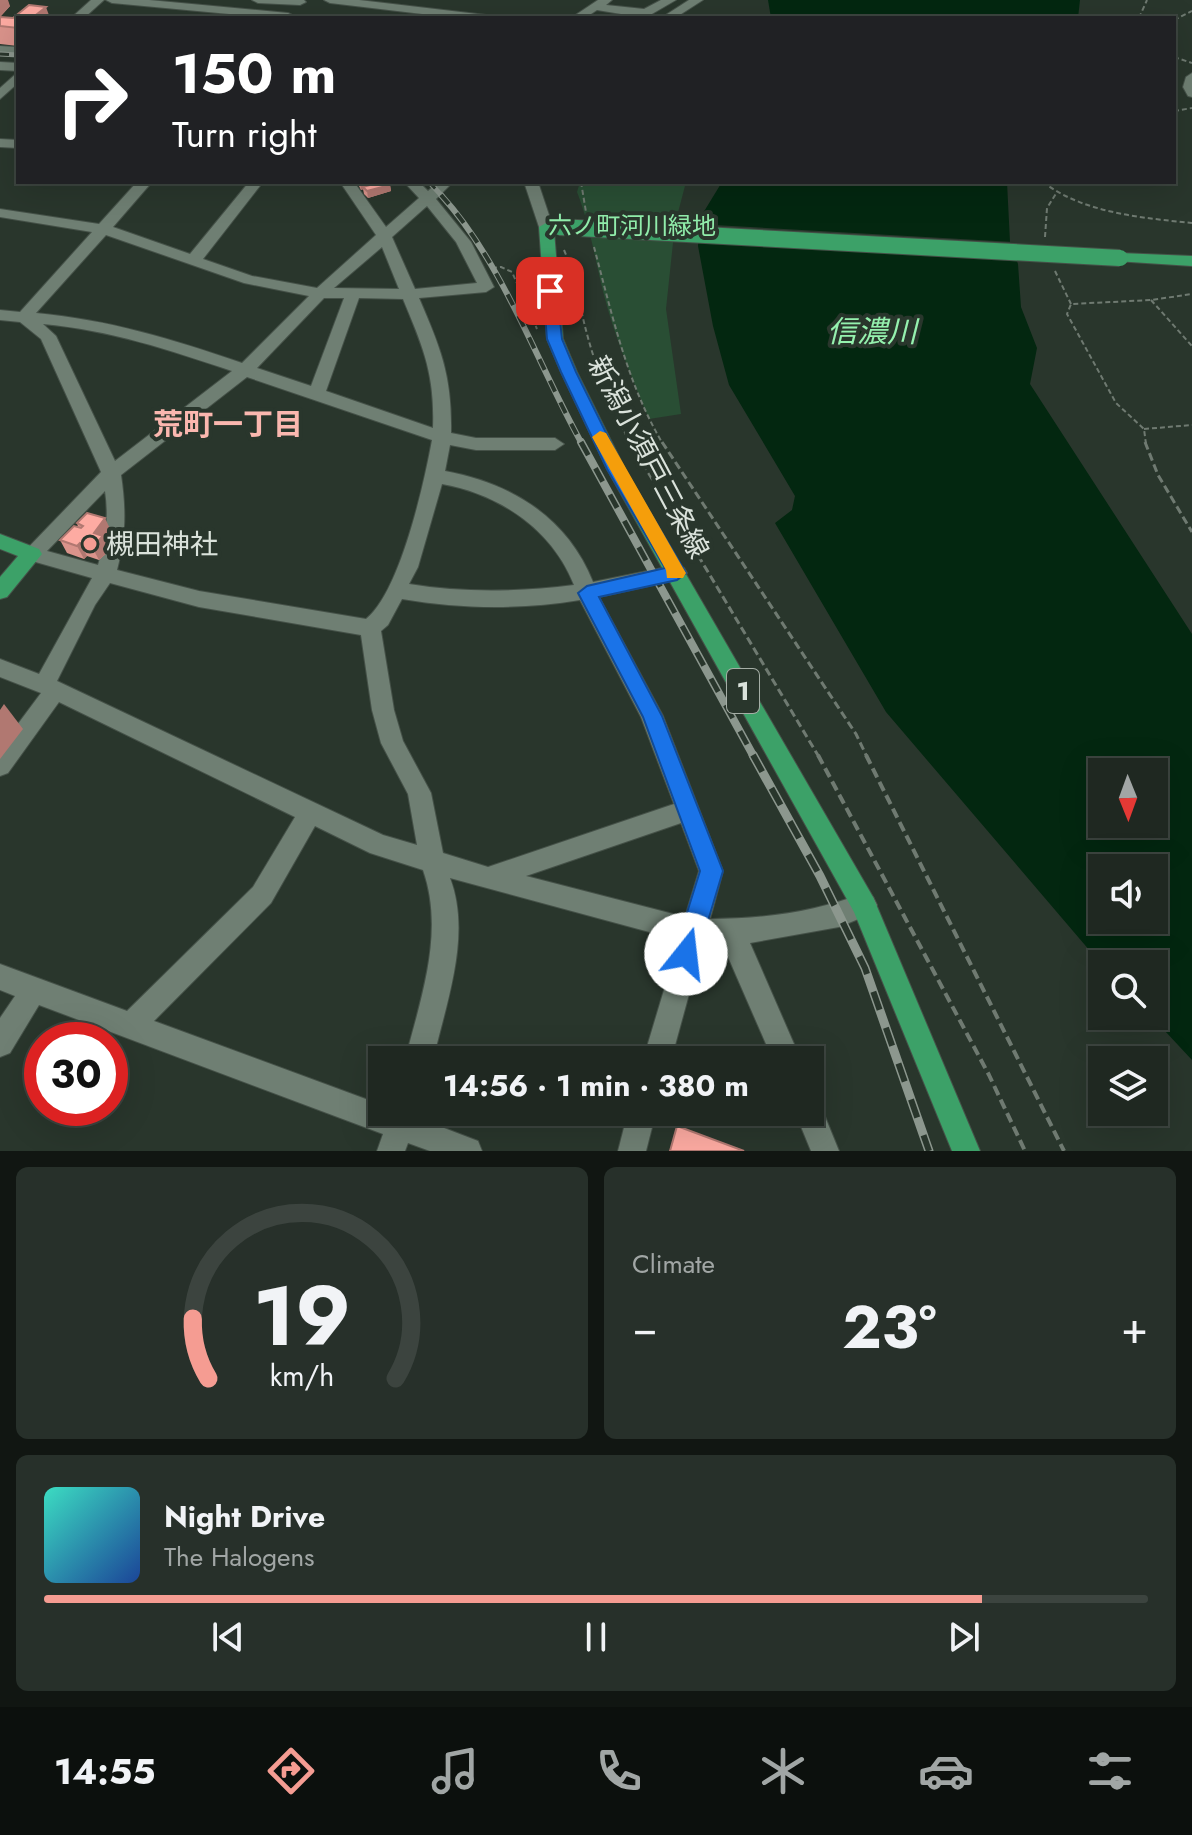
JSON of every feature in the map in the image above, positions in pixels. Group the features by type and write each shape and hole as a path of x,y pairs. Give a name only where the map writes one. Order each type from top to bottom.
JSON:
{"main road":[{"path":"553,227 1192,261"},
{"name":"新潟小須戸三条線","path":"553,227 555,339 616,469 864,905 966,1151"},
{"path":"0,541 32,554 0,591"}],"street":[{"path":"79,16 98,0"},
{"path":"112,0 200,4 280,16"},
{"path":"258,0 301,1"},
{"path":"330,0 446,16"},
{"path":"581,16 602,4 641,16 670,0"},
{"path":"670,16 697,0"},
{"path":"1192,77 1189,87 1192,93"},
{"path":"24,317 143,184"},
{"path":"192,262 254,184"},
{"path":"348,184 385,237 436,358 443,393 442,437 435,476 408,567 381,619 370,628 199,599 122,581 106,573 32,554 111,473 246,369 320,293 385,237 444,184"},
{"path":"0,213 104,229 249,280 320,293 408,294 486,287 480,270 443,211 413,184"},
{"path":"532,184 553,227"},
{"path":"317,392 353,294"},
{"path":"0,315 86,323 142,335 442,437 489,444 555,444"},
{"path":"0,766 50,688 87,600 106,573 115,542 117,510 111,473 48,336 24,317"},
{"path":"435,476 479,484 516,502 565,550 575,562 587,593 652,716 711,871 661,1046"},
{"path":"397,590 468,601 587,593 677,573"},
{"path":"370,628 383,710 392,743 419,793 433,864 445,897 443,964 422,1046"},
{"path":"0,668 125,721 379,845 433,864 692,931 756,931 839,915 864,905"},
{"path":"487,878 688,810"},
{"path":"131,1025 262,895 311,812"},
{"path":"729,931 743,956 781,1046"},
{"path":"0,977 400,1130 468,1151"},
{"path":"0,1043 34,989"},
{"path":"632,1151 638,1126"},
{"path":"815,1126 825,1151"}],"path":[{"path":"581,184 586,216"},
{"path":"1046,184 1069,198 1156,220 1192,223"},
{"path":"594,244 623,356 652,426 686,482 735,550 856,734 1064,1151"},
{"path":"564,250 575,276 586,332 603,385 636,456 833,779 989,1075 1025,1151"},
{"path":"480,270 501,267 512,272 539,334 543,339 555,339"},
{"path":"1192,294 1151,300 1071,304 1067,314 1116,403 1144,429 1146,448 1158,475 1192,532"},
{"path":"1151,300 1192,346"},
{"path":"1144,429 1192,425"}],"green space":[{"name":"六ノ町河川緑地","path":"579,184 685,184 675,224 666,309 681,414 649,419 608,311 577,192"}],"water":[{"path":"768,0 1080,0 1078,16 771,16"},
{"name":"信濃川","path":"721,184 1007,184 1010,242 1018,264 1021,307 1037,348 1030,384 1192,634 1192,1060 1164,1030 1168,1030 1168,950 1089,950 886,712 775,523 792,510 795,496 729,385 713,326 698,246 700,218"}],"pier":[{"path":"696,224 1014,242 1015,245 696,227"}],"building":[{"path":"29,5 46,7 35,16 16,16 16,28 0,26 0,17 13,18"},
{"path":"373,184 390,185 367,191 363,187"},
{"path":"87,513 105,518 94,533 103,536 92,547 60,540 74,526 83,526 77,523"},
{"path":"677,1126 744,1151 670,1151"}],"railway":[{"path":"0,54 16,55"},
{"path":"431,184 443,197"},
{"path":"441,195 463,222 501,282 582,444"},
{"path":"581,442 754,757"},
{"path":"753,755 820,876 865,968 929,1151"}],"slow traffic":[{"path":"600,437 677,573 674,573"}],"place":[{"name":"槻田神社","path":"90,544"}],"district":[{"name":"荒町一丁目","path":"228,425"}],"route":[{"path":"550,291 555,339 569,372 616,469 677,573 587,593 652,716 711,871 686,954"}]}
